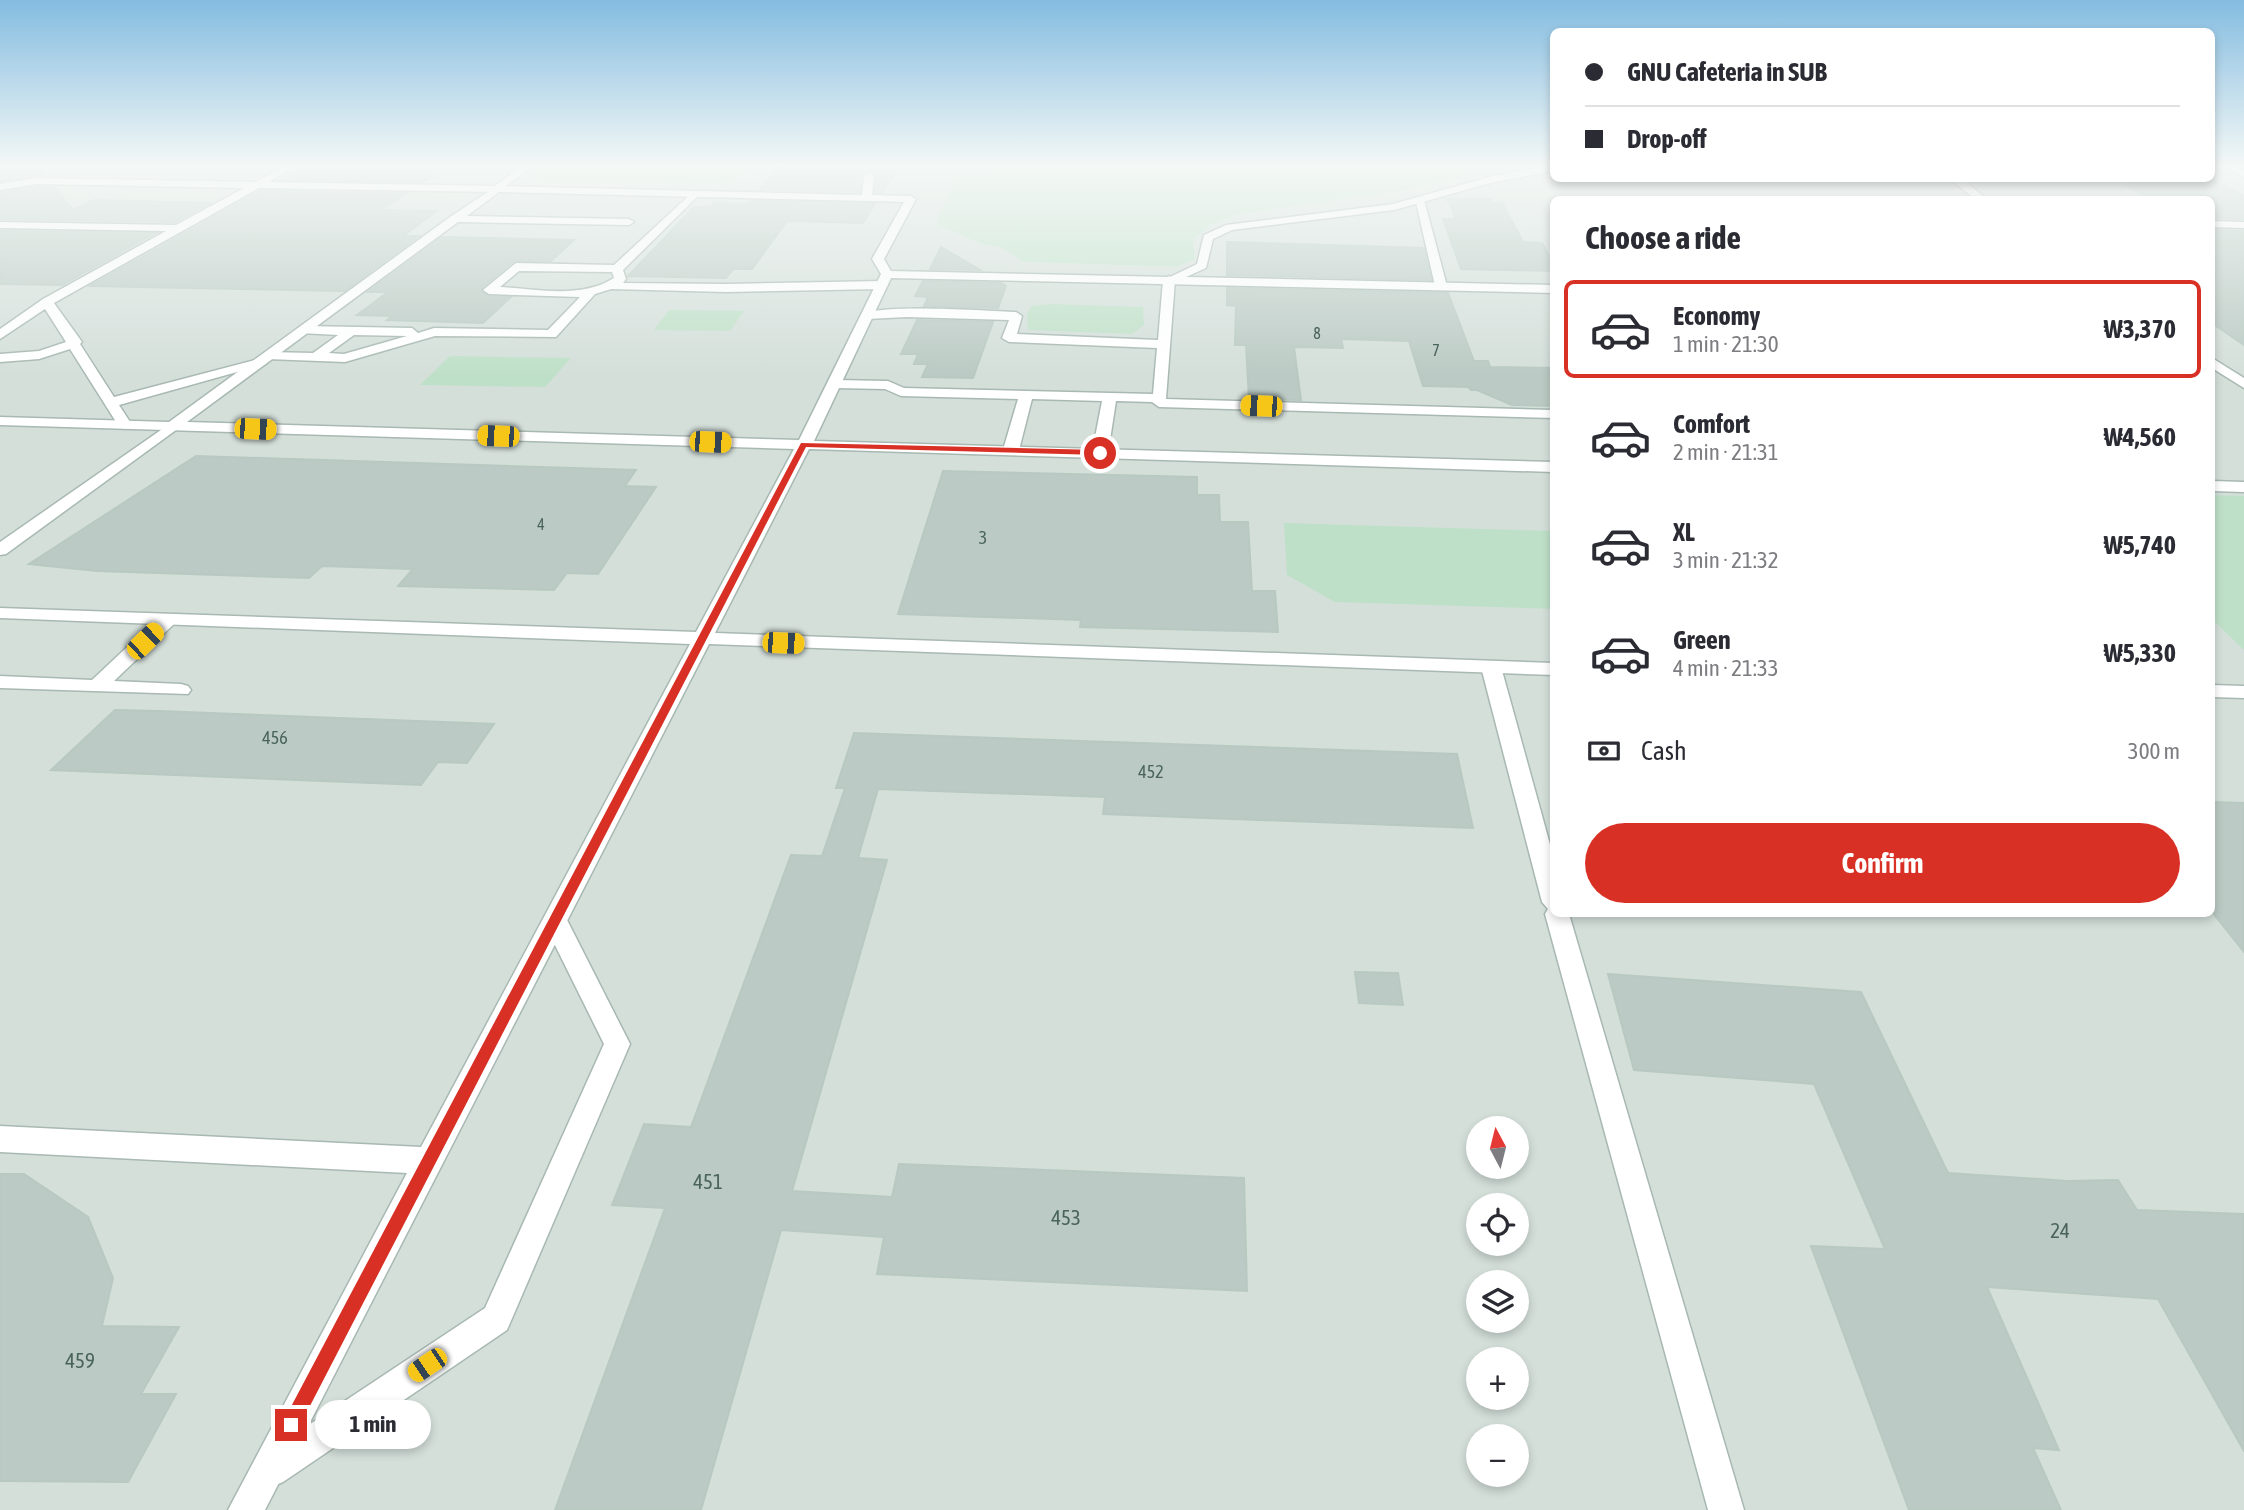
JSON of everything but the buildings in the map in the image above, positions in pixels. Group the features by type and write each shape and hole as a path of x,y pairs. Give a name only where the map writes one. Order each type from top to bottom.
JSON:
{"street":[{"path":"0,335 47,302 163,235"},
{"path":"0,550 432,235"},
{"path":"651,235 617,269 516,267 489,290 590,293 612,286 726,288 884,279 1169,280 1550,289"},
{"path":"246,1510 556,923 836,384 884,279 878,259 891,235"},
{"path":"1169,280 1202,266 1208,237 1211,235"},
{"path":"1428,235 1441,286"},
{"path":"612,286 620,279 617,269"},
{"path":"1169,280 1159,403 1550,414"},
{"path":"305,330 551,334 590,293"},
{"path":"47,302 75,342 125,425"},
{"path":"868,316 907,313 1016,316 1009,338 1164,344"},
{"path":"316,357 351,331"},
{"path":"113,402 265,358 345,358 434,332"},
{"path":"0,358 34,357 56,352 75,342"},
{"path":"2215,364 2244,384"},
{"path":"836,384 888,385 901,392 1159,398"},
{"path":"1011,450 1026,395"},
{"path":"1100,453 1110,397"},
{"path":"0,421 1550,467"},
{"path":"2215,486 2244,487"},
{"path":"0,613 1550,669"},
{"path":"97,686 167,620"},
{"path":"1490,667 1550,886"},
{"path":"0,682 181,690"},
{"path":"2215,691 2244,692"},
{"path":"1559,917 1726,1510"},
{"path":"266,1473 496,1319 617,1044 556,923"},
{"path":"0,1139 428,1161"}],"shaded area":[{"path":"0,235 962,235 982,244 1002,248 1024,262 1177,267 1195,259 1193,240 1198,235 1550,235 1550,917 2215,917 2215,235 2244,235 2244,1510 0,1510"}],"green space":[{"path":"962,235 1198,235 1193,240 1195,259 1177,267 1024,262 1002,248 982,244"},
{"path":"1050,304 1143,307 1144,325 1132,334 1028,330 1027,315 1031,306"},
{"path":"669,310 744,311 730,331 654,330"},
{"path":"450,356 571,358 545,387 420,385"},
{"path":"2215,495 2244,496 2244,650 2215,622"},
{"path":"1284,523 1550,531 1550,609 1335,602 1287,575"}],"route":[{"path":"291,1425 804,445 1100,453"}]}
